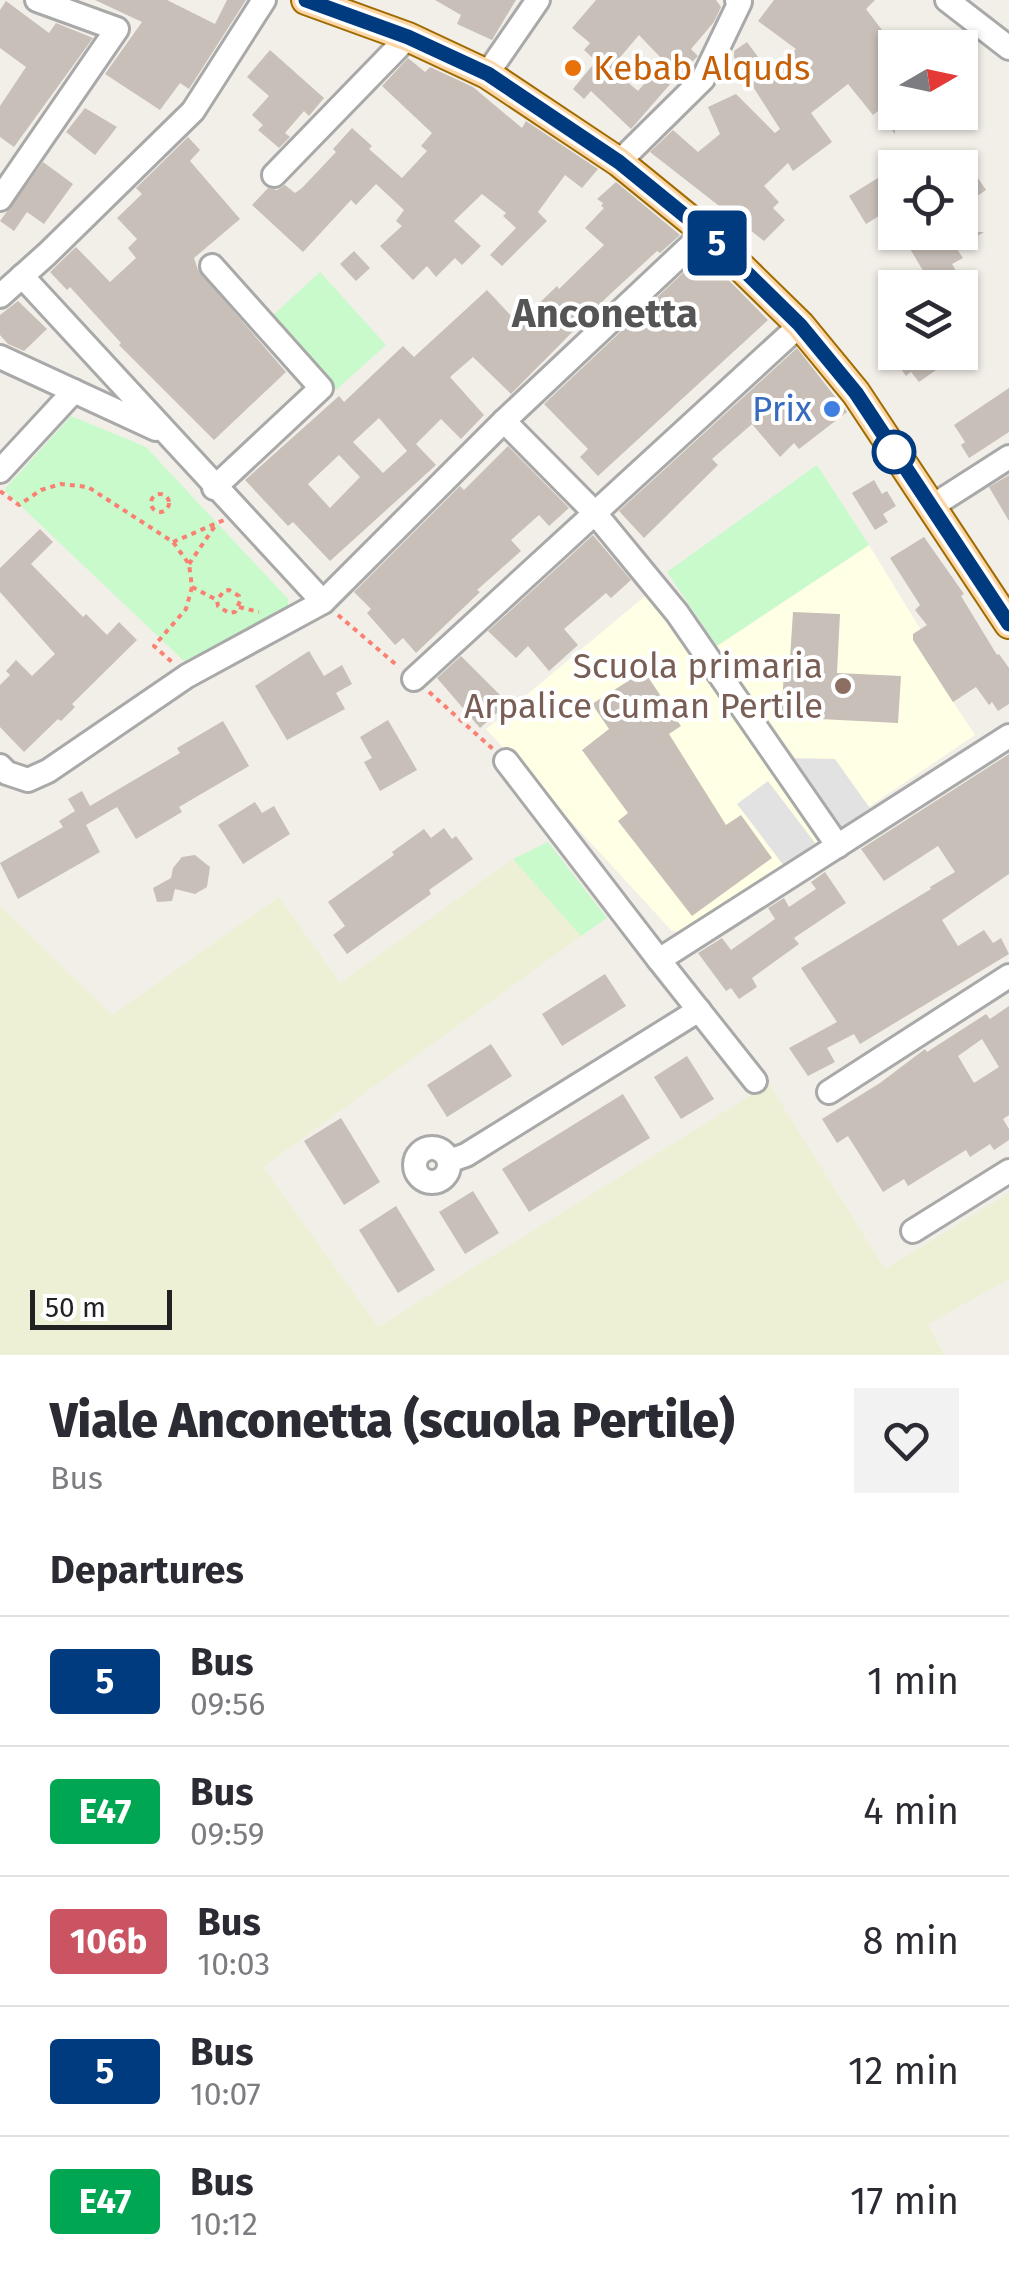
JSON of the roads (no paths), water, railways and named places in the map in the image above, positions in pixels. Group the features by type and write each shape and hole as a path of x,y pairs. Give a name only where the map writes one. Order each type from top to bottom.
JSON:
{"main road":[{"path":"306,0 408,37 488,74 619,162 705,232 800,325 856,393 1009,624"}],"street":[{"path":"0,199 117,29 37,0"},
{"path":"0,296 193,111 264,0"},
{"path":"488,74 538,0"},
{"path":"947,0 1009,48"},
{"path":"619,162 703,78 740,1"},
{"path":"274,175 408,37"},
{"path":"0,766 28,780 48,771 188,676 322,602 504,422 705,232"},
{"path":"212,266 321,388 214,488"},
{"path":"22,276 322,602"},
{"path":"414,678 800,325"},
{"path":"0,357 162,432"},
{"path":"0,470 74,391"},
{"path":"504,422 594,512 677,613 838,846"},
{"path":"931,507 1009,457"},
{"path":"660,960 1009,736"},
{"path":"506,761 755,1080"},
{"path":"829,1092 1009,976"},
{"path":"449,1162 699,1010"},
{"path":"913,1231 1009,1171"}],"place":[{"name":"Kebab Alquds","path":"573,68"},
{"name":"Prix","path":"832,409"},
{"name":"Scuola primaria Arpalice Cuman Pertile","path":"843,686"}],"district":[{"name":"Anconetta","path":"605,314"}]}
